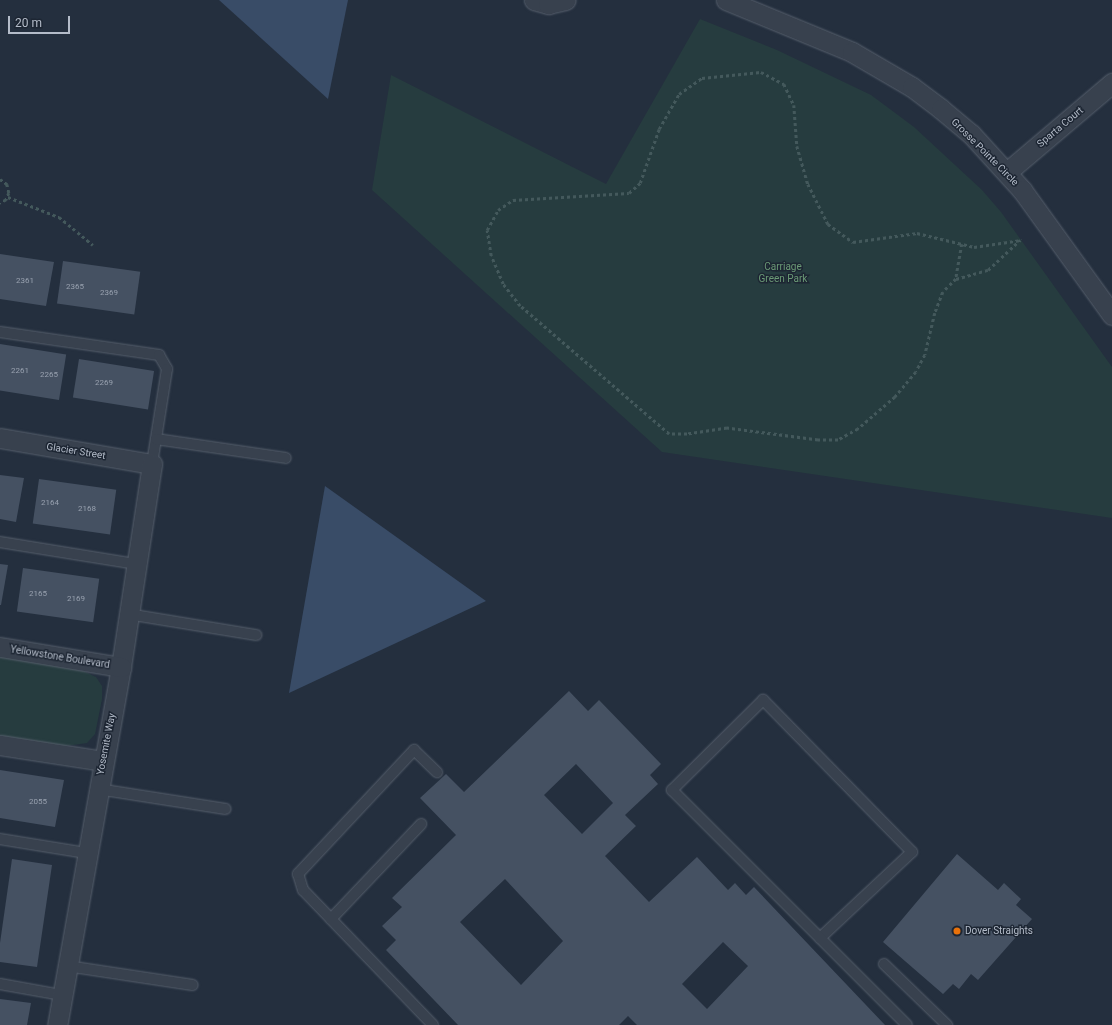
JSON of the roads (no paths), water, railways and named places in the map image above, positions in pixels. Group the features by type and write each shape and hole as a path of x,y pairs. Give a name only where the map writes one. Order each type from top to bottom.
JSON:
{"street":[{"path":"534,0 548,4 566,0"},
{"name":"Grosse Pointe Circle","path":"726,0 852,52 912,87 971,134 1007,172 1112,316"},
{"name":"Sparta Court","path":"1007,172 1112,83"},
{"name":"Glacier Street","path":"0,438 152,464"},
{"name":"Yosemite Way","path":"57,1025 86,852 121,667 152,464"},
{"name":"Yellowstone Boulevard","path":"0,647 121,667"},
{"path":"0,745 103,761"}],"lane":[{"path":"0,332 159,356 167,369 152,464"},
{"path":"156,439 286,458"},
{"path":"0,542 136,564"},
{"path":"128,614 256,635"},
{"path":"820,938 912,852 763,700 672,790 820,938 907,1025"},
{"path":"433,1025 303,890 298,874 414,750 437,772"},
{"path":"98,789 225,809"},
{"path":"331,919 421,824"},
{"path":"0,839 86,852"},
{"path":"884,964 947,1025"},
{"path":"67,966 192,985"},
{"path":"0,984 62,995"}],"water":[{"path":"219,0 348,0 328,99"},
{"path":"325,486 486,601 289,693"}],"place":[{"name":"Dover Straights","path":"957,931"}],"park label":[{"name":"Carriage Green Park","path":"783,272"}]}
